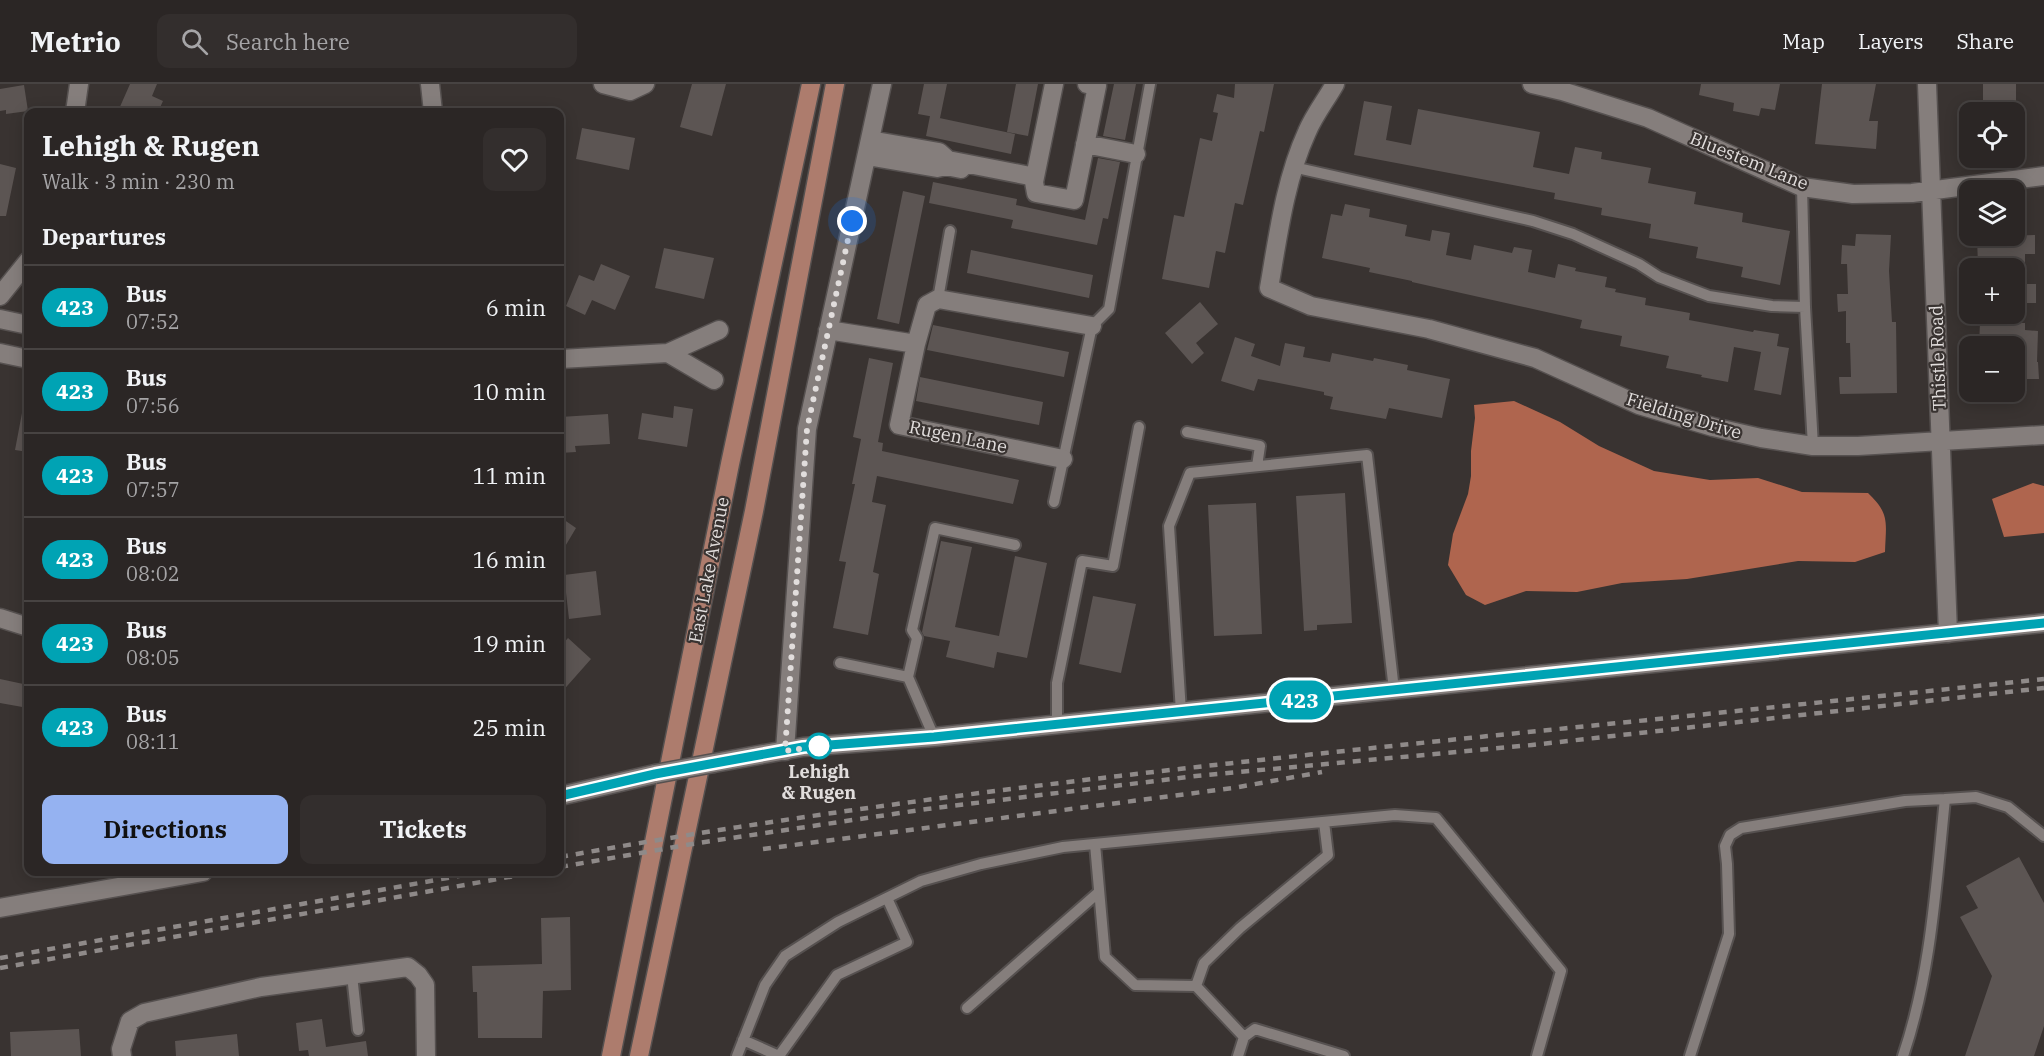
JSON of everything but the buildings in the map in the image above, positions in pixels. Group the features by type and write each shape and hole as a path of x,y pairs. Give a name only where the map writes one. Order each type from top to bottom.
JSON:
{"main road":[{"name":"East Lake Avenue","path":"611,1056 730,464 811,84"},
{"name":"East Lake Avenue","path":"639,1056 753,512 835,84"}],"street":[{"path":"76,108 79,84"},
{"path":"430,84 433,108"},
{"path":"603,84 630,91 645,84"},
{"path":"785,751 807,429 882,84"},
{"path":"1054,84 1034,179 1036,193 1074,200 1097,86 1087,84"},
{"path":"1293,167 1308,130 1335,84"},
{"name":"Bluestem Lane","path":"1532,84 1648,118 1802,187 1853,194 1931,192 2044,177"},
{"name":"Thistle Road","path":"1927,84 1948,633"},
{"path":"1085,144 1136,154"},
{"path":"869,148 937,168 946,166 1034,179"},
{"name":"Fielding Drive","path":"1293,167 1269,288 1311,306 1428,329 1535,358 1649,409 1742,434 1813,446 1858,446 2044,435"},
{"path":"0,296 24,266"},
{"path":"938,299 1092,326"},
{"name":"Rugen Lane","path":"938,299 927,305 898,425 1063,459"},
{"path":"0,319 24,325"},
{"path":"564,359 668,353 719,330"},
{"path":"828,330 916,344"},
{"path":"0,353 24,358"},
{"path":"668,353 714,380"},
{"path":"0,618 24,626"},
{"path":"564,795 655,774 803,747 1057,725 2044,623"},
{"path":"0,908 180,876"},
{"path":"122,1056 121,1049 130,1021 144,1012 261,987 408,967 418,975 425,986 426,1056"}],"lane":[{"path":"1054,502 1092,326 1109,309 1150,84"},
{"path":"1293,167 1533,220 1574,234 1639,264 1659,278 1709,296 1772,306 1805,307"},
{"path":"1802,187 1805,307 1813,446"},
{"path":"938,299 950,231"},
{"path":"1057,725 1057,682 1082,561 1113,566 1139,427"},
{"path":"1187,432 1260,446 1257,466"},
{"path":"1181,712 1169,526 1190,473 1257,466 1367,455 1394,690"},
{"path":"934,737 908,677 916,638 912,630 935,528 1015,545"},
{"path":"840,663 908,677"},
{"path":"1690,1056 1729,934 1725,846 1730,834 1741,828 1905,801 1976,797 2008,807 2044,836"},
{"path":"1902,1056 1915,1021 1930,939 1945,799"},
{"path":"736,1056 765,985 785,956 838,922 921,881 981,864 1063,847 1395,815 1436,818 1561,971 1537,1056"},
{"path":"1196,986 1204,963 1240,928 1328,855 1324,822"},
{"path":"1095,844 1105,957 1135,985 1196,986 1244,1037"},
{"path":"967,1008 1099,892"},
{"path":"743,1040 779,1056 837,975 907,942 887,898"},
{"path":"352,975 358,1029"},
{"path":"1238,1056 1244,1037 1255,1029 1344,1056"}],"shaded area":[{"path":"1514,401 1560,422 1599,446 1654,471 1710,480 1758,478 1802,492 1868,493 1880,507 1885,519 1885,552 1855,562 1798,561 1687,579 1622,583 1577,592 1526,591 1485,605 1466,595 1448,565 1453,534 1468,494 1471,476 1474,405"},
{"path":"2033,483 2044,486 2044,533 2004,537 1992,499"}],"railway":[{"path":"564,856 680,836 1043,785 1285,757 2044,679"},
{"path":"564,866 698,843 927,809 1196,776 1532,745 2044,688"},
{"path":"763,849 1233,788 1322,772"},
{"path":"0,958 459,876"},
{"path":"0,968 515,876"}],"bus line":[{"name":"423","path":"564,795 655,774 803,747 934,737 2044,623"}],"place":[{"name":"Lehigh & Rugen","path":"819,746"}],"route":[{"path":"819,746 825,745 785,751 807,429 852,221"}]}
